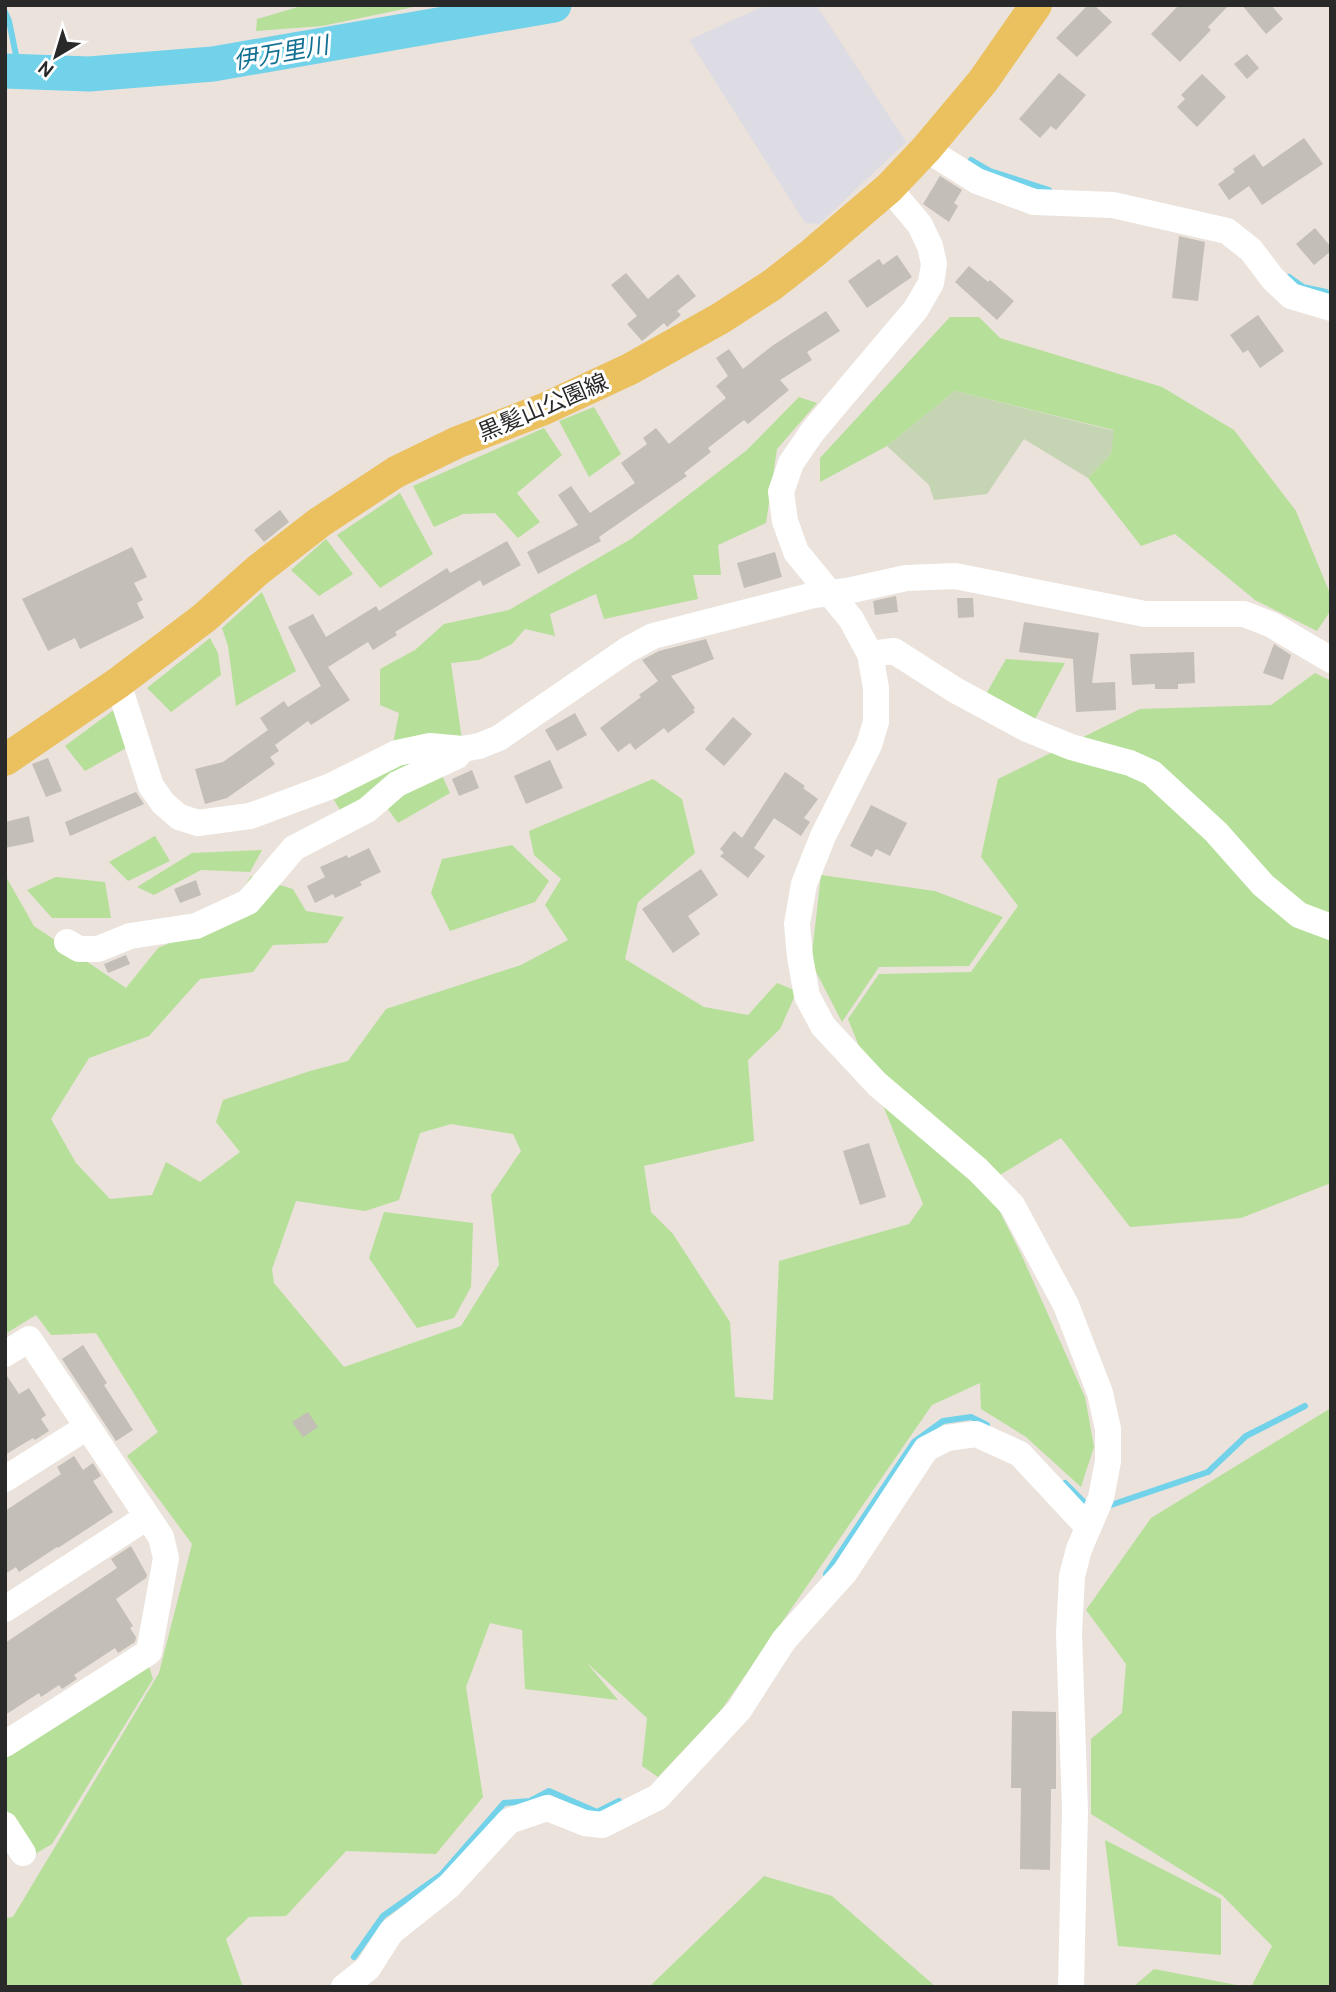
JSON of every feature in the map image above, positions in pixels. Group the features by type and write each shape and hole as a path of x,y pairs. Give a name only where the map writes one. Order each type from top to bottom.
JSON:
{"main road":[{"name":"黒髪山公園線","path":"5,760 118,683 204,618 258,570 320,522 396,472 458,442 544,409 605,380 721,318 772,285 888,188 926,149 983,81 1036,5"}],"street":[{"path":"926,149 977,181 1034,202 1113,205 1227,231 1251,250 1273,279 1291,296 1330,307"},
{"path":"888,188 920,225 930,246 934,264 931,283 916,309 813,431 791,463 780,492 785,521 796,552 851,619 870,654 876,688 876,722 869,745 823,836 804,884 797,924 800,957 807,996 822,1026 877,1083 978,1170 1012,1205 1066,1305 1100,1393 1108,1429 1108,1461 1101,1498 1079,1549 1072,1576 1069,1633 1074,1811 1072,1987"},
{"path":"118,683 151,786 163,803 179,817 198,823 250,816 331,786 397,753 430,746 463,749 499,738 626,650 653,636 720,618 906,578 955,576 1145,614 1244,614 1272,625 1331,660"},
{"path":"870,654 894,651 956,691 1027,729 1071,747 1130,763 1152,773 1216,832 1263,885 1298,915 1331,927"},
{"path":"67,942 79,948 98,949 130,936 196,926 248,902 294,848 367,810 397,784 457,756 463,749"},
{"path":"5,1354 29,1339 161,1537 166,1558 149,1652 5,1744"},
{"path":"5,1479 87,1427"},
{"path":"344,1987 368,1968 391,1932 449,1886 509,1821 547,1808 585,1822 602,1825 658,1797 739,1710 783,1640 845,1572 926,1449 947,1438 976,1434 1020,1454 1088,1527"},
{"path":"5,1609 147,1517"},
{"path":"5,1825 23,1853"}],"shaded area":[{"path":"766,5 817,6 906,142 819,224 805,223 689,40"}],"green space":[{"path":"305,5 423,5 322,26 256,31 257,19"},
{"path":"950,317 979,317 1000,338 1162,387 1234,430 1296,511 1331,596 1331,610 1317,631 1255,600 1175,534 1141,546 1088,478 1111,454 1113,430 955,391 887,446 820,482 820,458"},
{"path":"955,391 1114,431 1111,454 1088,478 1024,439 987,494 934,500 929,485 887,446"},
{"path":"799,397 817,403 777,449 766,523 718,545 721,575 693,575 698,599 604,619 596,594 550,614 555,636 525,629 512,644 479,660 451,663 462,740 393,744 399,713 380,705 380,669 415,650 444,624 509,610 631,539 747,450"},
{"path":"594,407 621,454 589,477 559,421"},
{"path":"544,428 562,455 517,493 540,522 518,538 495,513 463,514 434,527 413,486"},
{"path":"400,493 433,554 380,588 337,535"},
{"path":"326,539 353,574 319,596 291,570"},
{"path":"262,592 296,671 236,706 228,646 222,628"},
{"path":"210,638 218,653 221,675 171,712 147,688"},
{"path":"1006,659 1065,663 1034,721 986,694"},
{"path":"1315,673 1331,681 1331,1183 1241,1218 1130,1227 1061,1138 1000,1175 989,1190 1021,1254 1085,1397 1094,1447 1081,1487 1026,1437 981,1409 980,1383 932,1405 722,1709 658,1777 642,1766 647,1718 586,1662 618,1700 525,1689 522,1630 490,1623 466,1687 483,1797 436,1854 346,1851 286,1916 249,1917 226,1939 243,1987 5,1987 5,1918 13,1917 159,1673 192,1544 127,1456 158,1432 96,1333 51,1335 36,1315 5,1334 5,875 34,926 126,988 158,948 222,921 251,876 293,889 306,911 344,917 327,943 273,945 253,972 200,979 149,1036 89,1058 51,1119 76,1163 110,1199 152,1195 166,1162 200,1182 240,1152 216,1122 223,1100 348,1061 386,1009 521,965 568,940 545,905 561,879 534,855 529,831 653,779 682,799 695,853 638,902 625,959 704,1007 748,1015 777,983 797,991 780,1029 748,1060 754,1141 644,1166 651,1212 673,1234 730,1322 735,1397 773,1400 779,1261 909,1224 923,1204 848,1019 879,974 971,972 1018,906 981,857 998,779 1140,709 1271,705","holes":["451,1124 513,1134 521,1151 491,1195 499,1265 461,1326 344,1367 274,1283 272,1269 296,1201 365,1211 399,1200 420,1133"]},
{"path":"115,709 128,747 85,771 65,746"},
{"path":"402,758 428,764 343,815 334,800"},
{"path":"440,771 450,793 398,823 385,805"},
{"path":"155,836 170,861 128,881 109,862"},
{"path":"512,845 549,881 535,902 450,931 431,893 442,859"},
{"path":"262,850 250,872 201,870 154,895 137,887 192,853"},
{"path":"821,875 935,891 1003,917 969,966 879,967 842,1022 811,962"},
{"path":"56,877 105,882 111,918 52,918 27,890"},
{"path":"384,1212 473,1223 471,1287 454,1318 417,1328 369,1258"},
{"path":"1331,1408 1331,1987 1251,1987 1272,1946 1222,1895 1091,1814 1091,1739 1122,1713 1126,1664 1086,1610 1151,1518"},
{"path":"148,1663 153,1679 52,1844 35,1854 5,1807 5,1759"},
{"path":"1105,1840 1221,1899 1221,1955 1118,1946"},
{"path":"764,1876 832,1896 936,1987 649,1987"},
{"path":"1154,1969 1247,1987 1133,1987"}],"building":[{"path":"1088,5 1094,5 1112,22 1077,57 1056,38"},
{"path":"1179,5 1229,5 1208,27 1211,30 1180,62 1151,34"},
{"path":"1242,5 1271,5 1283,19 1266,34"},
{"path":"1247,54 1259,68 1247,79 1234,64"},
{"path":"1059,73 1086,95 1056,130 1051,126 1040,138 1019,119"},
{"path":"1202,74 1226,97 1197,127 1177,107 1185,99 1181,95"},
{"path":"1304,138 1323,164 1262,205 1249,186 1229,200 1218,184 1254,154 1263,167"},
{"path":"940,176 962,190 954,203 958,206 949,222 923,204"},
{"path":"1315,228 1331,247 1331,251 1314,265 1296,244"},
{"path":"1179,236 1205,242 1198,301 1172,298"},
{"path":"897,255 912,277 867,308 848,281 879,259 883,265"},
{"path":"969,266 1014,301 997,320 955,282"},
{"path":"626,273 648,299 678,274 696,296 677,311 681,315 667,327 664,323 642,341 627,324 637,316 611,285"},
{"path":"826,311 840,331 807,352 812,360 780,380 789,390 748,424 744,420 708,448 711,452 684,473 687,476 599,537 601,541 538,574 527,552 578,525 558,495 571,486 590,513 635,483 621,463 647,444 643,438 656,428 669,444 726,398 716,386 728,376 716,358 729,349 743,369 772,346"},
{"path":"1258,315 1284,351 1260,368 1248,350 1243,353 1230,335"},
{"path":"280,510 289,522 264,542 254,530"},
{"path":"507,541 521,565 483,586 480,580 395,632 397,635 373,650 368,642 328,667 350,700 311,725 308,721 275,745 279,751 270,757 275,764 227,798 205,804 195,769 223,762 268,730 260,718 284,701 288,707 321,686 288,627 313,614 326,637 376,606 379,611 447,568 450,573"},
{"path":"132,547 147,577 134,583 143,600 137,603 144,618 80,649 75,638 48,651 22,599"},
{"path":"775,552 782,577 744,588 737,563"},
{"path":"896,596 898,612 875,615 873,601"},
{"path":"957,598 973,598 974,617 958,618"},
{"path":"1024,622 1099,633 1092,683 1115,682 1116,710 1076,712 1073,659 1019,652"},
{"path":"706,639 714,659 671,676 695,708 695,712 668,733 664,728 635,750 630,743 618,752 600,728 658,681 642,660 659,651"},
{"path":"1274,644 1291,655 1283,680 1263,673"},
{"path":"1194,652 1195,683 1178,684 1178,689 1155,689 1155,684 1132,685 1130,654"},
{"path":"575,713 587,735 557,751 545,730"},
{"path":"733,717 752,734 724,766 705,749"},
{"path":"48,758 62,791 46,797 32,764"},
{"path":"550,760 563,788 526,804 514,776"},
{"path":"472,770 479,788 459,796 452,779"},
{"path":"785,772 818,799 804,818 810,822 801,836 774,818 754,848 765,856 748,878 720,856 724,853 720,849 734,831 742,838"},
{"path":"136,792 144,804 70,836 65,822"},
{"path":"871,805 907,823 890,856 876,849 872,857 850,846"},
{"path":"29,816 34,842 5,848 5,822"},
{"path":"369,848 381,872 335,898 333,894 315,903 307,886 325,877 320,867"},
{"path":"701,869 718,895 688,916 700,934 673,953 642,909"},
{"path":"196,880 201,895 180,903 174,889"},
{"path":"126,955 130,964 108,973 104,964"},
{"path":"869,1143 886,1197 860,1205 843,1151"},
{"path":"83,1345 107,1383 104,1385 133,1430 116,1441 62,1359"},
{"path":"5,1373 19,1394 29,1388 46,1415 41,1419 49,1431 5,1455"},
{"path":"308,1412 318,1427 303,1437 292,1422"},
{"path":"74,1456 83,1470 93,1463 101,1476 93,1481 113,1512 19,1572 16,1567 5,1574 5,1511 61,1474 57,1467"},
{"path":"131,1546 147,1575 116,1599 133,1626 130,1628 136,1637 135,1642 118,1653 115,1648 74,1675 77,1679 62,1689 59,1685 41,1697 39,1693 5,1715 5,1643 117,1568 111,1559"},
{"path":"1012,1711 1056,1712 1056,1789 1051,1789 1050,1870 1020,1869 1021,1788 1011,1788"}],"waterway":[{"name":"伊万里川","path":"5,71 89,74 213,64 554,5"},
{"path":"5,12 16,55 5,67"},
{"path":"971,160 990,171 1049,190"},
{"path":"1289,277 1303,287 1326,292"},
{"path":"1111,1505 1208,1472 1246,1436 1305,1406"},
{"path":"826,1574 914,1442 943,1421 971,1417 987,1425"},
{"path":"1065,1483 1084,1502"},
{"path":"354,1957 383,1916 441,1875 504,1803 530,1801 549,1791 597,1812 619,1801"}]}
